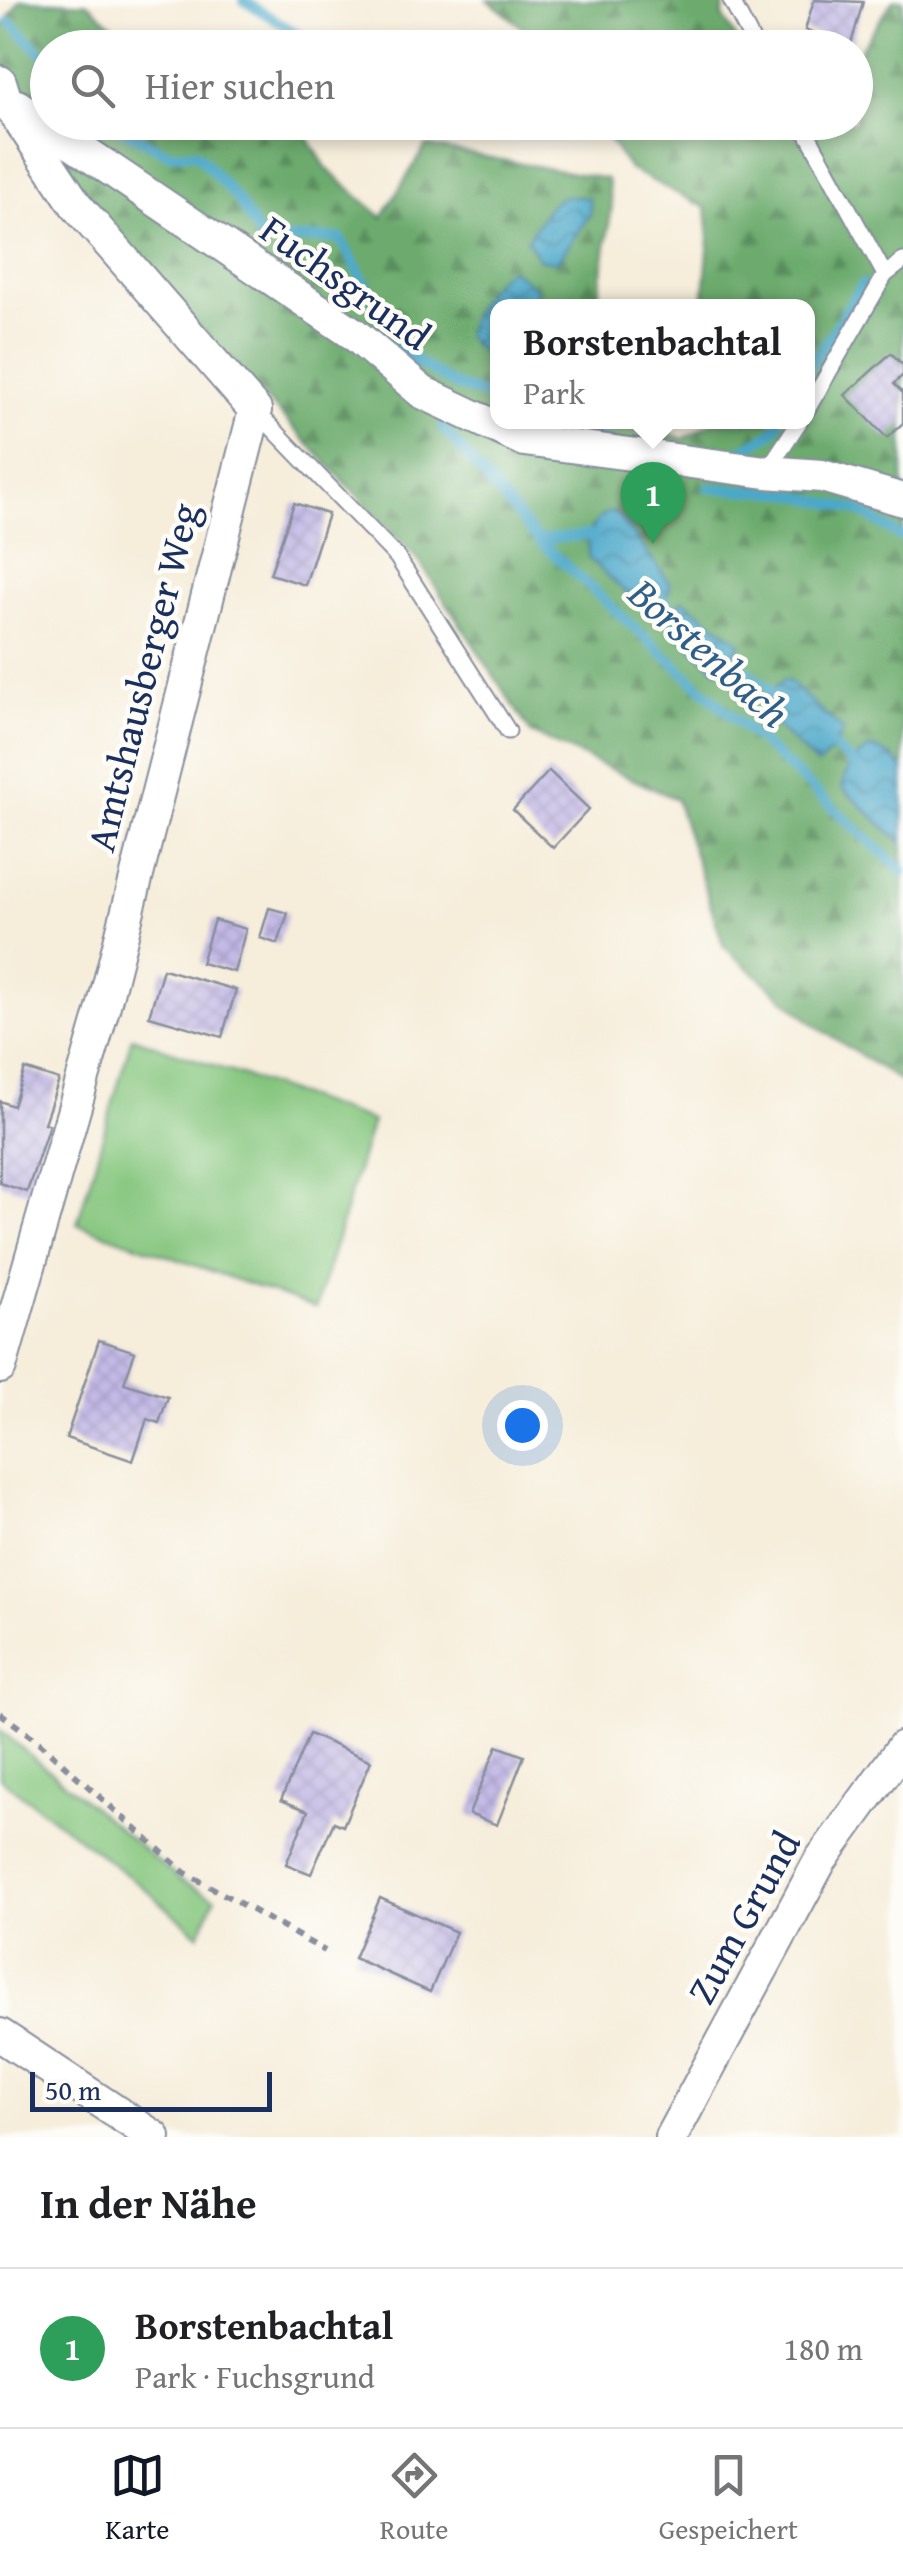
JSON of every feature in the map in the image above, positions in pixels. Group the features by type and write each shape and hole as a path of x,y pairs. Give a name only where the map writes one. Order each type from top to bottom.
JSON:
{"street":[{"path":"2,90 30,134"},
{"name":"Fuchsgrund","path":"2,90 30,109"},
{"path":"34,140 76,206 254,410"},
{"name":"Fuchsgrund","path":"74,140 354,334 422,392 490,424"},
{"name":"Amtshausberger Weg","path":"2,1354 104,1005 254,410"},
{"name":"Fuchsgrund","path":"501,429 524,440 822,476 903,500"},
{"name":"Zum Grund","path":"672,2137 820,1861 903,1747"},
{"path":"0,2035 154,2137"}],"lane":[{"path":"730,0 746,30"},
{"path":"811,140 885,275"},
{"path":"815,396 885,275 903,261"},
{"path":"254,410 397,557 508,731"},
{"path":"766,472 794,429"}],"path":[{"path":"0,1713 35,1738 184,1872 325,1951"}],"green space":[{"path":"20,0 88,3 118,30 30,30 30,138 0,100 0,30"},
{"path":"488,0 724,0 723,17 731,30 526,30"},
{"path":"893,0 903,0 903,1083 817,1027 724,947 676,799 531,733 419,561 88,211 32,140 309,140 327,169 382,217 426,146 607,179 612,206 598,299 490,299 490,429 657,429 683,439 700,429 815,429 815,299 704,299 709,239 706,208 629,169 609,140 873,140 873,30"},
{"path":"132,1037 372,1121 316,1308 77,1224"},
{"path":"0,1730 179,1879 215,1898 199,1935 0,1778"}],"water":[{"path":"563,196 589,198 590,214 557,262 539,259 527,240 550,205"},
{"path":"511,269 536,288 535,299 490,299 490,357 466,336 481,298"},
{"path":"609,512 620,516 670,583 669,593 655,608 644,609 589,559 590,531"},
{"path":"683,600 741,643 723,670 716,670 667,625"},
{"path":"787,680 843,730 835,748 817,765 761,711 771,692"},
{"path":"873,748 889,755 903,768 903,844 843,789 852,764"}],"building":[{"path":"814,0 863,2 855,30 805,30"},
{"path":"891,353 903,365 903,375 894,384 903,393 903,423 887,438 845,395"},
{"path":"294,503 328,514 305,585 270,574"},
{"path":"549,771 589,809 553,848 513,810"},
{"path":"269,908 288,913 278,944 260,938"},
{"path":"214,920 246,929 234,972 201,963"},
{"path":"163,969 236,990 222,1037 149,1016"},
{"path":"25,1069 59,1080 27,1192 0,1183 0,1101 13,1106"},
{"path":"99,1340 135,1352 124,1383 168,1397 159,1423 147,1419 133,1461 66,1438"},
{"path":"309,1734 371,1761 343,1826 334,1822 311,1874 286,1864 308,1811 281,1800"},
{"path":"497,1746 524,1756 497,1825 469,1814"},
{"path":"380,1898 456,1932 430,1992 354,1958"}],"waterway":[{"path":"243,0 291,30"},
{"name":"Borstenbach","path":"9,21 30,41"},
{"name":"Borstenbach","path":"142,140 169,154 196,153 238,200 262,240 340,238 412,367"},
{"path":"815,359 863,284"},
{"name":"Borstenbach","path":"410,357 452,384 490,397"},
{"name":"Borstenbach","path":"442,427 538,540 903,871"},
{"name":"Borstenbach","path":"580,429 601,436"},
{"path":"733,455 775,429"},
{"name":"Borstenbach","path":"708,488 786,493 858,510 903,538"},
{"path":"538,540 588,535 596,542"},
{"path":"654,592 683,617"},
{"path":"723,650 782,701"},
{"path":"825,739 861,771"}],"place":[{"name":"Borstenbachtal","path":"653,544"}]}
